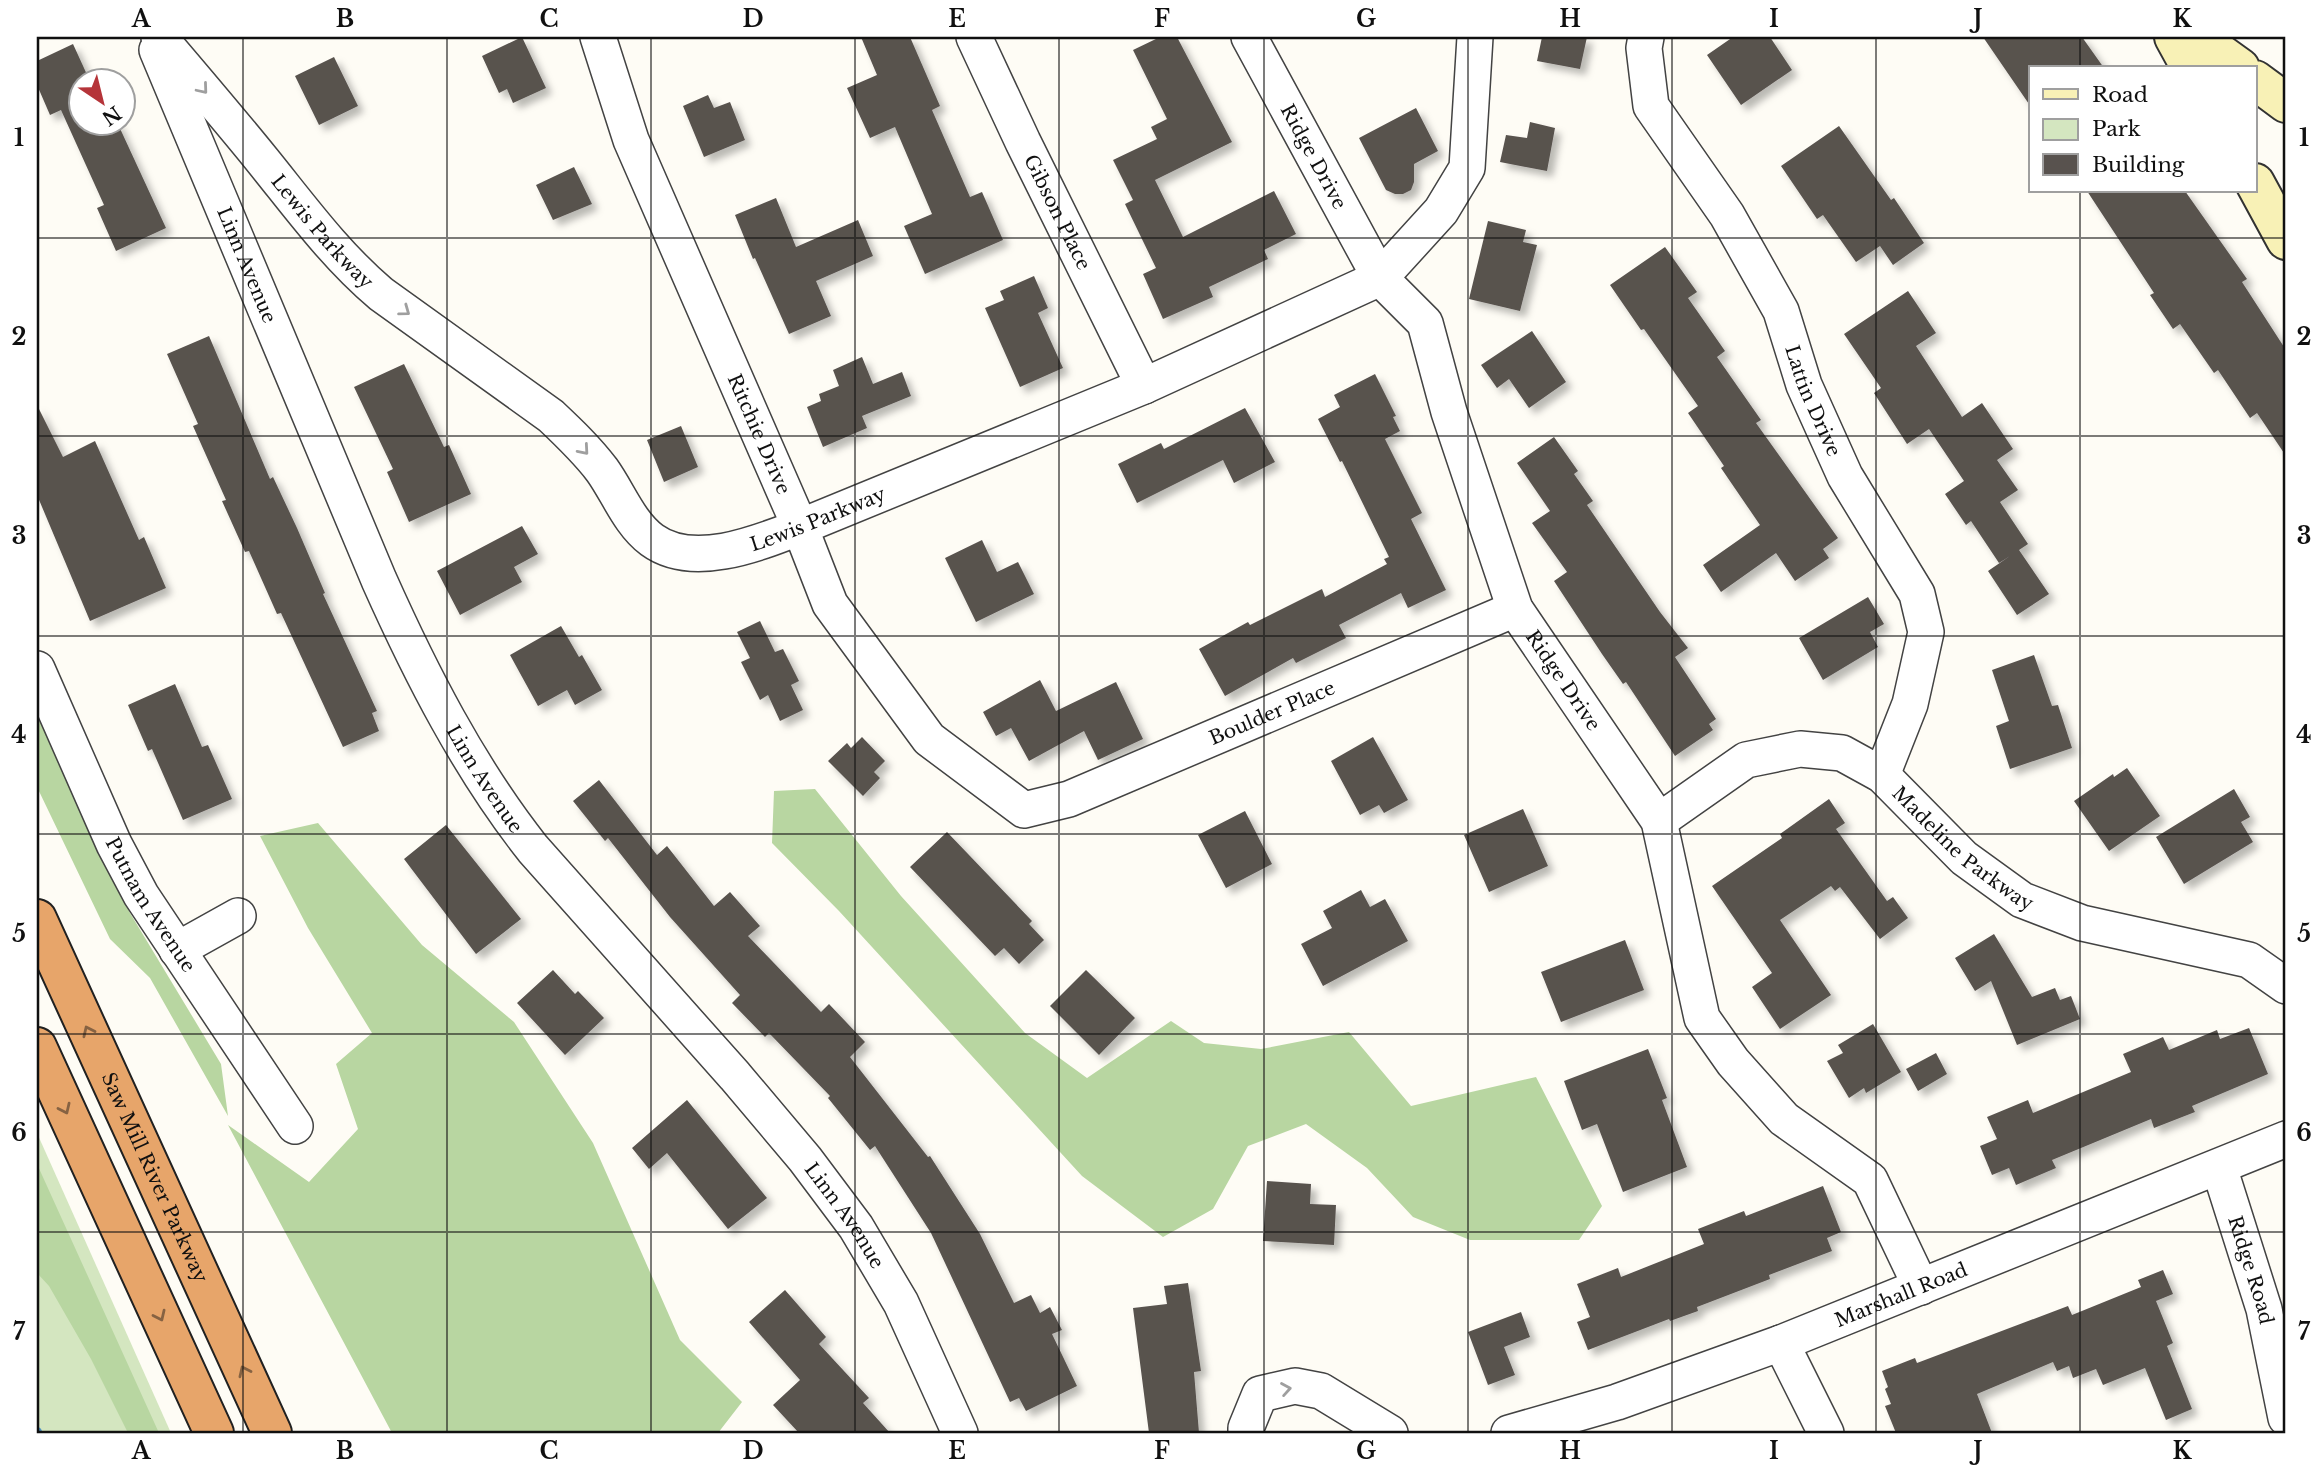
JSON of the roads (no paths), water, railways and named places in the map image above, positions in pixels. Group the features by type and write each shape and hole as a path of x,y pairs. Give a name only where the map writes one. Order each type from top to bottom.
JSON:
{"highway":[{"name":"Saw Mill River Parkway","path":"37,919 272,1433"},
{"path":"37,1047 214,1433"}],"street":[{"name":"Linn Avenue","path":"151,37 379,579 405,637 459,740 506,816 771,1118 856,1227 901,1303 960,1433"},
{"name":"Lewis Parkway","path":"159,37 338,254 382,294 551,416 602,470 650,539 675,550 691,552 746,547 800,527 1144,386 1380,278 1441,211 1467,168 1475,37"},
{"name":"Ritchie Drive","path":"598,37 631,140 800,527 830,604 929,739 1024,810"},
{"name":"Gibson Place","path":"974,37 1144,386"},
{"name":"Ridge Drive","path":"1250,37 1380,278 1425,323 1449,412 1515,609 1659,821 1702,1018 1733,1062 1784,1119 1870,1180 1921,1287"},
{"name":"Lattin Drive","path":"1646,37 1644,48 1651,106 1727,215 1781,312 1804,385 1844,476 1917,594 1926,632 1910,704 1882,775"},
{"path":"2174,37 2190,66"},
{"path":"2197,37 2237,66"},
{"path":"2256,81 2286,103"},
{"path":"2256,185 2286,240"},
{"name":"Boulder Place","path":"1024,810 1069,799 1515,609"},
{"name":"Putnam Avenue","path":"37,669 114,844 141,895 295,1126"},
{"name":"Madeline Parkway","path":"1659,821 1746,760 1800,749 1842,753 1882,775 1964,858 2022,900 2082,923 2249,960 2286,986"},
{"path":"177,950 238,916"},
{"name":"Marshall Road","path":"1509,1433 1617,1402 1781,1343 2286,1139"},
{"name":"Ridge Road","path":"2219,1167 2263,1309 2286,1418"},
{"path":"1781,1343 1826,1433"},
{"path":"1246,1433 1260,1394 1295,1386 1321,1391 1390,1433"}]}
